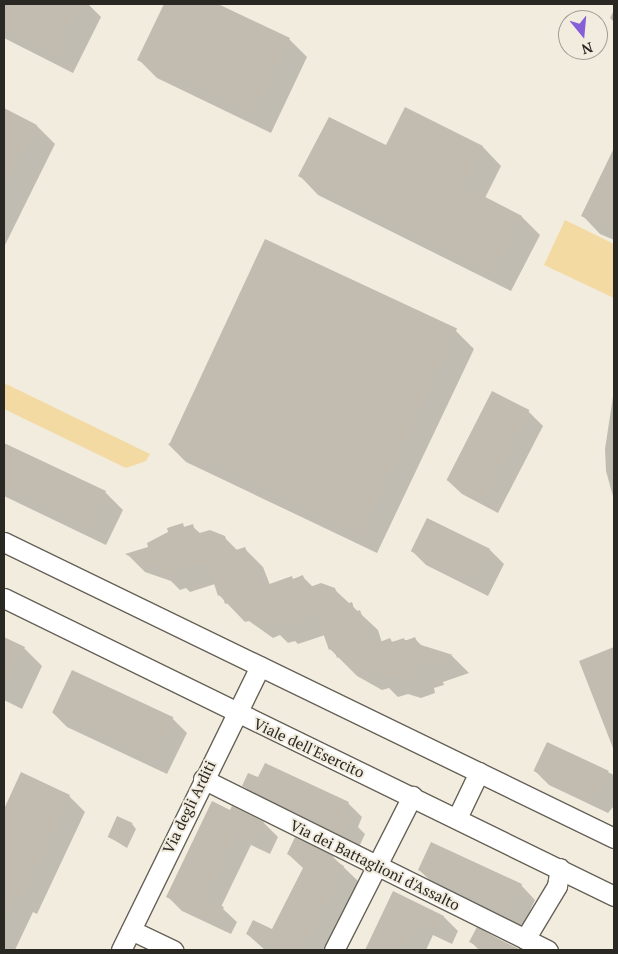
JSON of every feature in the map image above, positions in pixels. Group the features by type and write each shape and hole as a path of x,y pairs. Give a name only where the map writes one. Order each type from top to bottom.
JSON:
{"street":[{"path":"4,542 614,838"},
{"name":"Viale dell'Esercito","path":"4,598 235,713 412,796 614,896"},
{"name":"Via degli Arditi","path":"121,950 235,713 260,666"},
{"path":"457,818 479,772"},
{"name":"Via dei Battaglioni d'Assalto","path":"203,779 548,950"},
{"path":"334,950 412,796"},
{"path":"525,939 558,886 560,868"},
{"path":"131,930 172,950"}],"shaded area":[{"path":"565,220 614,244 614,298 544,265"},
{"path":"4,383 150,454 146,461 126,468 4,409"}],"building":[{"path":"4,4 80,4 55,55 4,30"},
{"path":"164,4 218,4 290,38 252,115 137,60"},
{"path":"405,107 483,146 464,186 522,216 493,274 298,176 329,117 386,145"},
{"path":"4,108 37,125 4,192"},
{"path":"614,148 614,232 581,216"},
{"path":"265,239 457,329 361,534 169,445"},
{"path":"492,391 529,410 484,499 447,480"},
{"path":"4,443 106,491 88,527 4,488"},
{"path":"427,518 490,549 474,582 411,551"},
{"path":"183,523 184,527 193,524 196,534 210,530 225,536 230,552 245,547 261,587 292,576 293,579 303,575 307,588 321,583 335,588 341,606 352,602 355,612 360,610 372,645 390,638 392,642 404,638 405,641 415,637 418,644 453,655 426,664 427,666 416,670 417,675 401,680 400,676 391,679 390,676 378,680 375,668 363,672 348,666 344,655 337,658 334,648 329,650 316,613 279,626 277,622 269,625 266,616 253,620 240,613 236,601 225,604 222,594 218,596 207,562 170,574 169,569 161,572 157,562 148,565 125,554 148,547 147,543 168,532 167,528"},
{"path":"4,637 25,647 4,691"},
{"path":"614,647 614,748 613,748 579,661"},
{"path":"72,670 174,717 154,760 52,713"},
{"path":"547,742 609,771 595,800 533,771"},
{"path":"265,763 349,802 343,815 351,819 343,836 242,786 248,773 258,777"},
{"path":"21,772 70,795 21,899 17,897 4,924 4,809"},
{"path":"212,801 230,810 232,806 264,822 256,840 237,831 205,898 224,907 217,921 166,897"},
{"path":"117,816 133,823 123,844 108,837"},
{"path":"295,837 334,856 332,859 344,866 302,950 278,950 246,934 253,920 272,929 305,864 287,854"},
{"path":"431,842 522,884 507,917 487,907 489,903 418,870"},
{"path":"393,891 444,916 437,930 418,921 405,950 365,950"},
{"path":"477,927 521,950 486,950 469,942"}]}
